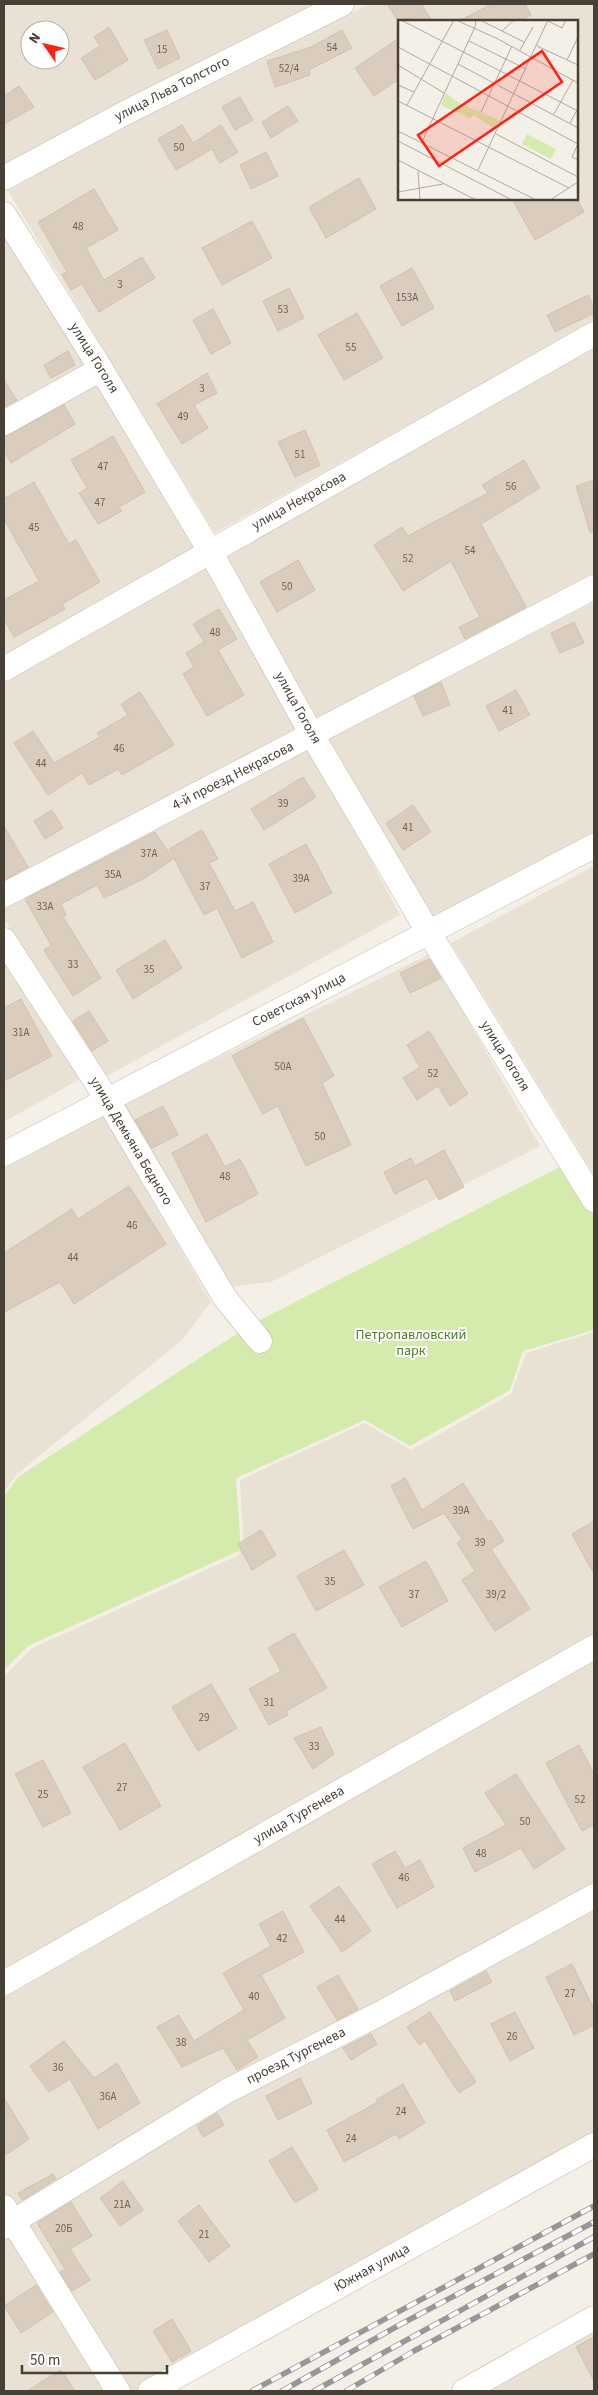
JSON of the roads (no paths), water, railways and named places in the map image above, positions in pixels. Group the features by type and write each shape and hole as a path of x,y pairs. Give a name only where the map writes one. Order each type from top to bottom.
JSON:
{"street":[{"name":"улица Льва Толстого","path":"4,178 127,112 342,4"},
{"name":"улица Гоголя","path":"4,214 101,369 210,551 312,735 429,933 594,1200"},
{"name":"улица Некрасова","path":"4,669 594,334"},
{"path":"4,423 101,369"},
{"name":"4-й проезд Некрасова","path":"4,895 594,586"},
{"name":"Советская улица","path":"4,1154 594,846"},
{"name":"улица Демьяна Бедного","path":"4,940 107,1100 225,1298 260,1341"},
{"name":"улица Тургенева","path":"4,1983 594,1647"},
{"name":"проезд Тургенева","path":"7,2219 226,2091 378,2014 594,1896"},
{"name":"Южная улица","path":"150,2391 594,2145"},
{"path":"7,2219 118,2391"},
{"path":"464,2391 594,2318"}],"railway":[{"path":"252,2391 594,2206"},
{"path":"282,2391 403,2323 594,2222"},
{"path":"314,2391 594,2237"},
{"path":"346,2391 414,2351 594,2254"}],"park label":[{"name":"Петропавловский парк","path":"411,1344"}]}
